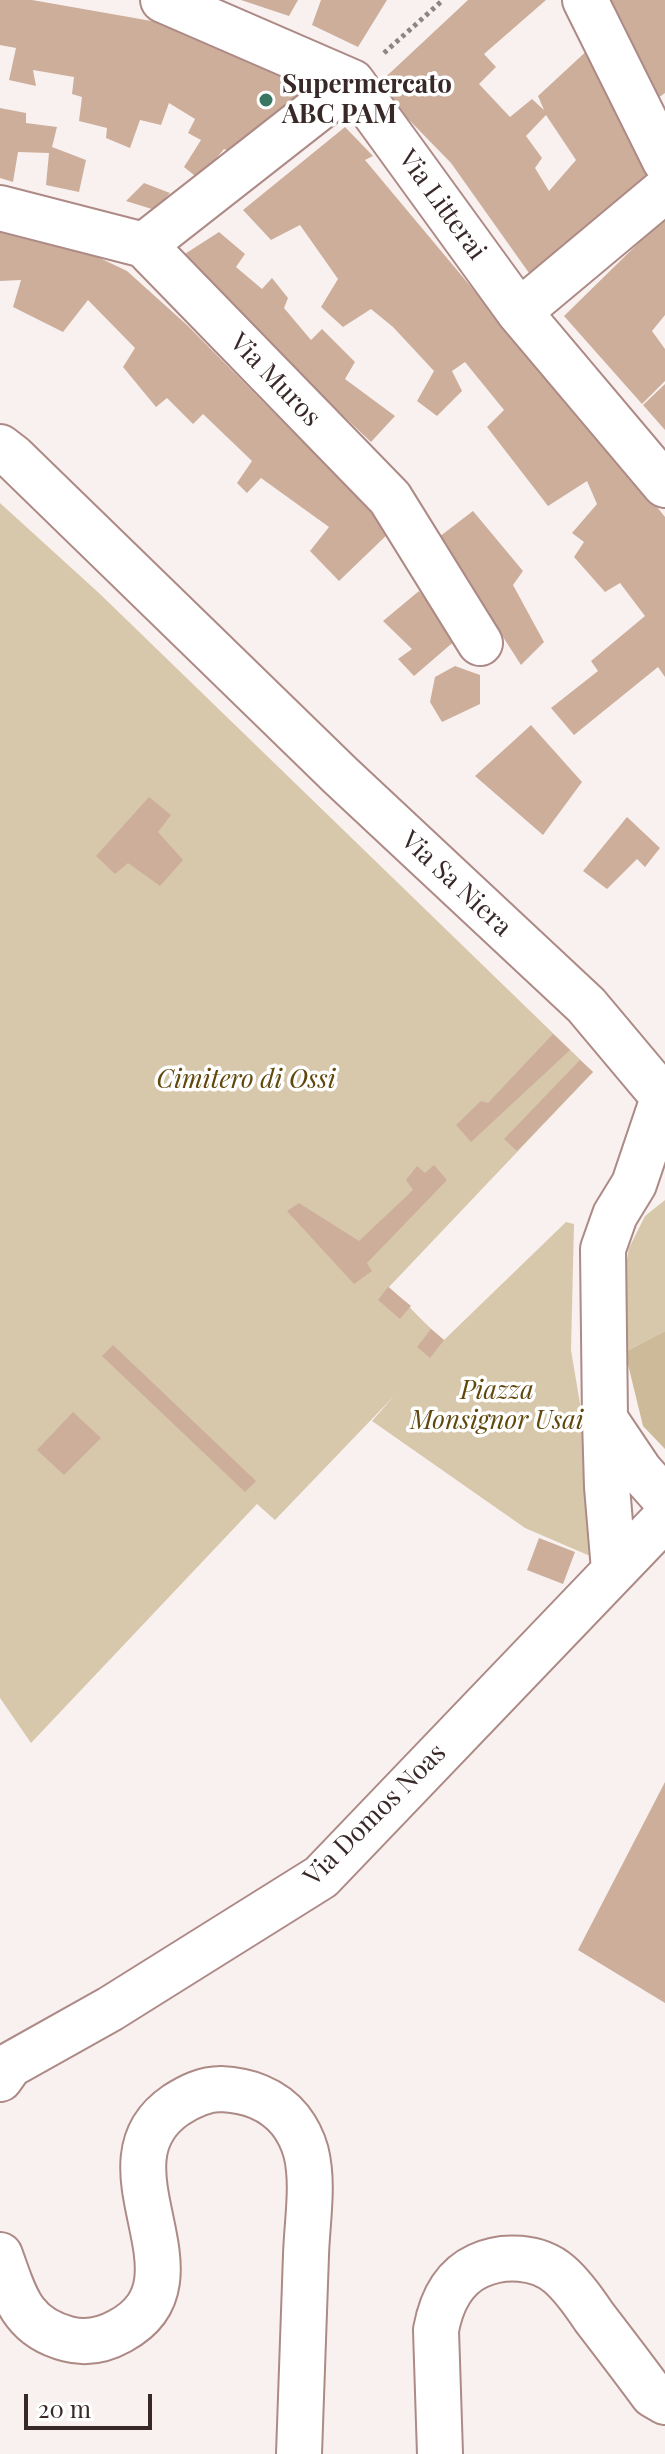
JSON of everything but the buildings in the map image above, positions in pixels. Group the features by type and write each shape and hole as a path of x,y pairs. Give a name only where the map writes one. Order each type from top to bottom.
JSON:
{"street":[{"path":"0,208 144,245 352,82 163,0"},
{"path":"585,0 665,161"},
{"name":"Via Litterai","path":"352,82 519,312 665,485"},
{"path":"519,312 665,190"},
{"name":"Via Muros","path":"144,245 390,498 480,643"},
{"name":"Via Sa Niera","path":"0,447 341,776 586,1005 664,1099 649,1183 615,1215 603,1249 607,1487 614,1570"},
{"path":"605,1419 640,1471 665,1499"},
{"name":"Via Domos Noas","path":"0,2079 10,2065 110,2009 321,1877 665,1518"},
{"path":"0,2255 15,2297 24,2313 38,2327 55,2336 93,2341 128,2327 143,2313 153,2295 159,2273 158,2250 142,2176 143,2153 152,2131 168,2110 190,2096 214,2089 239,2089 266,2099 289,2118 306,2153 308,2197 299,2454"},
{"path":"440,2454 436,2330 439,2312 454,2285 476,2267 489,2261 512,2258 535,2262 558,2273 653,2395 665,2402"}],"path":[{"path":"352,82 443,0"}],"green space":[{"name":"Cimitero di Ossi","path":"0,503 100,594 593,1072 389,1287 444,1340 566,1222 574,1224 571,1350 599,1517 590,1556 525,1528 372,1421 394,1396 275,1520 257,1504 31,1743 0,1698"},
{"path":"665,1200 665,1331 625,1352 622,1287 629,1248 645,1216"}],"shaded area":[{"path":"665,1331 665,1449 643,1426 625,1352"}],"place":[{"name":"Supermercato ABC PAM","path":"266,100"}],"park label":[{"name":"Piazza Monsignor Usai","path":"497,1406"}]}
